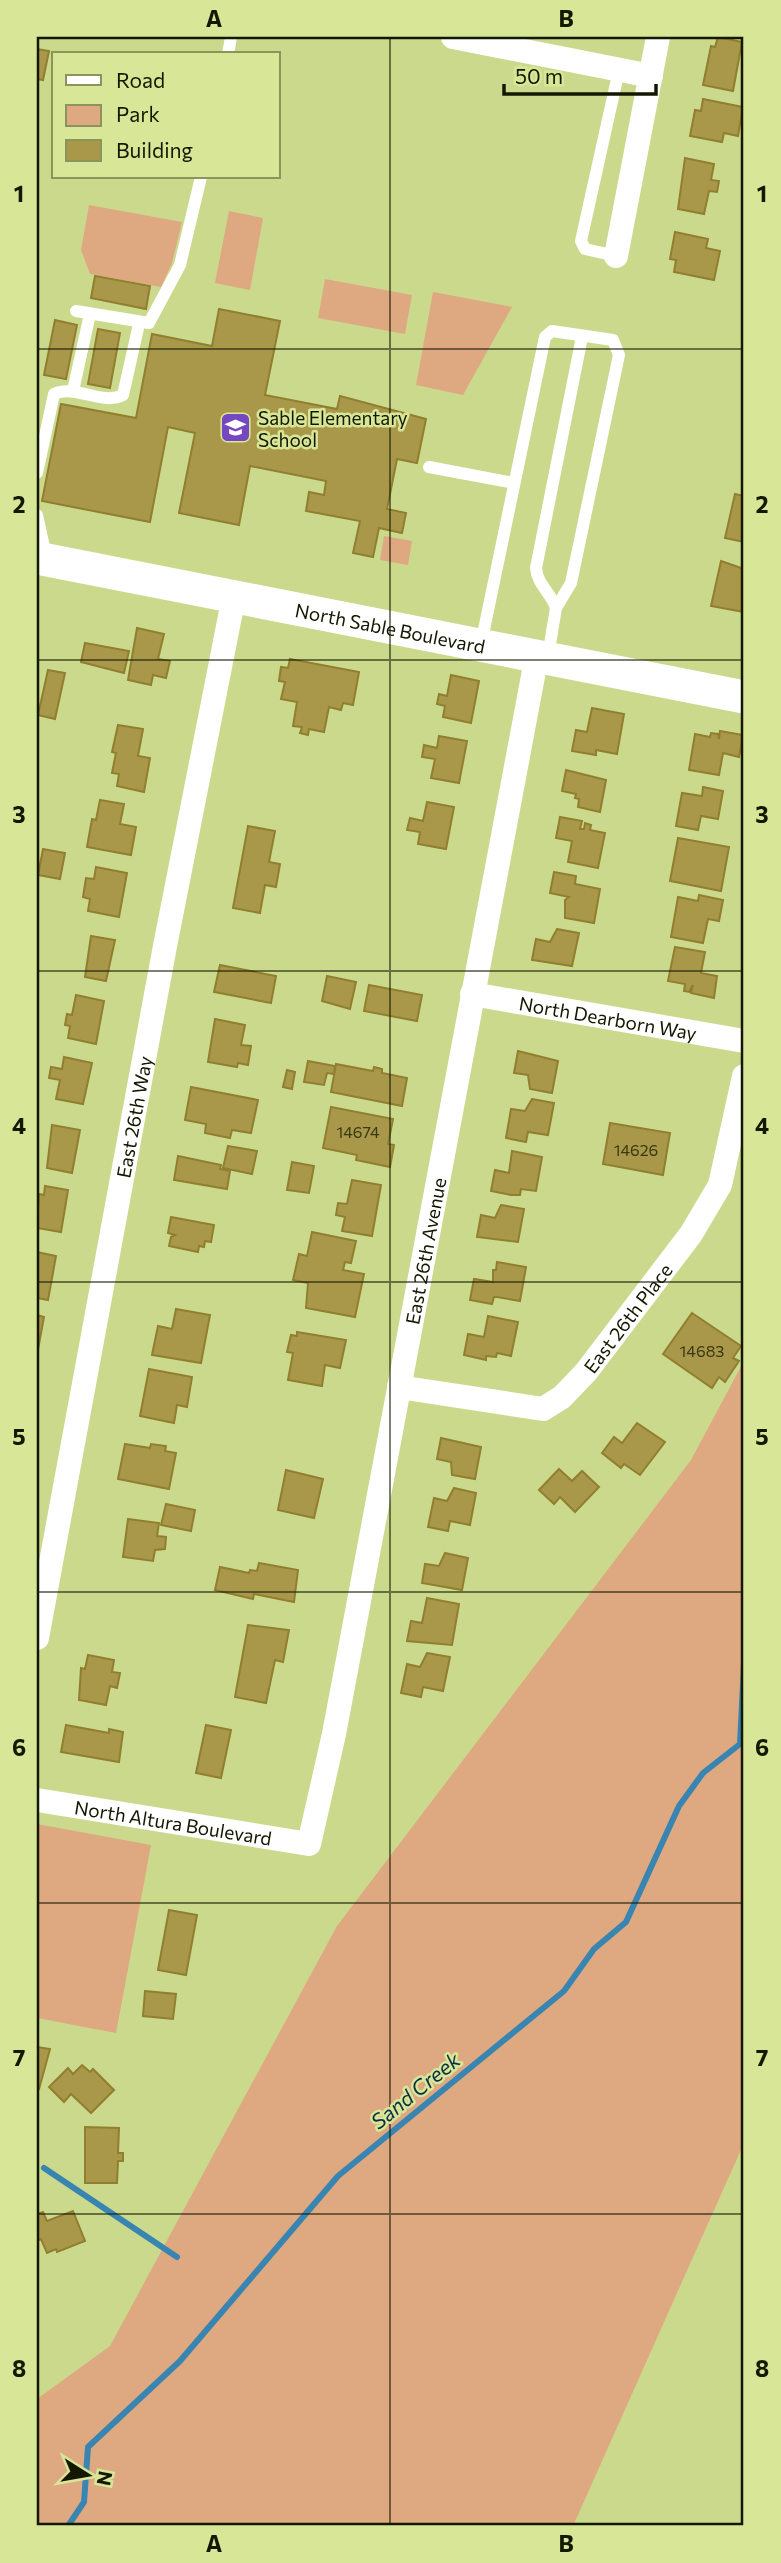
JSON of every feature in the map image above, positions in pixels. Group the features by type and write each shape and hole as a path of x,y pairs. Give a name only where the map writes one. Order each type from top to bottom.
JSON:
{"street":[{"path":"453,37 651,76"},
{"path":"617,256 658,37"},
{"name":"North Sable Boulevard","path":"42,559 744,697"},
{"name":"East 26th Way","path":"37,1638 165,946 234,596"},
{"name":"East 26th Avenue","path":"309,1844 336,1720 472,994 543,656"},
{"name":"North Dearborn Way","path":"472,994 744,1041"},
{"name":"East 26th Place","path":"398,1387 543,1409 562,1397 586,1372 691,1234 720,1185 744,1076"},
{"name":"North Altura Boulevard","path":"37,1800 309,1844"}],"lane":[{"path":"617,256 585,249 581,241 619,70"},
{"path":"76,311 139,324 149,323 180,265 201,178"},
{"path":"73,391 90,314"},
{"path":"37,473 54,394 65,389 116,399 123,395 139,324"},
{"path":"481,644 545,337 552,331 613,340 619,355 571,583 556,608 543,656"},
{"path":"556,608 551,594 537,579 536,568 582,337"},
{"path":"429,467 514,484"},
{"path":"37,515 42,559"}],"green space":[{"path":"89,205 182,222 172,263 161,287 90,274 81,250"},
{"path":"229,211 263,218 250,290 215,283"},
{"path":"325,279 412,295 405,334 318,318"},
{"path":"433,292 512,307 463,395 416,385"},
{"path":"384,536 412,541 408,565 380,560"},
{"path":"744,1361 744,2143 573,2526 37,2526 37,2399 110,2346 337,1926 691,1460"},
{"path":"37,1824 151,1845 116,2033 37,2018"}],"building":[{"path":"718,37 742,42 733,91 703,85 711,46 715,47"},
{"path":"37,49 49,51 43,80 37,79"},
{"path":"703,99 743,107 738,136 724,133 722,142 690,136 695,110 701,111"},
{"path":"685,158 714,164 711,180 719,181 717,192 709,191 704,214 678,209"},
{"path":"675,232 708,239 706,248 720,251 714,280 674,272 676,260 670,259"},
{"path":"95,276 150,286 146,309 91,298"},
{"path":"219,309 280,321 265,395 337,409 340,396 426,419 417,463 397,459 387,509 406,513 402,533 379,528 373,557 353,553 360,521 306,511 309,492 324,495 326,481 250,466 239,525 179,513 195,433 168,427 150,522 42,501 61,404 136,418 152,334 212,346"},
{"path":"55,320 77,325 66,379 44,375"},
{"path":"98,329 120,333 110,388 88,384"},
{"path":"735,494 744,496 744,542 725,538"},
{"path":"721,561 744,569 744,612 711,606"},
{"path":"137,628 164,634 158,659 170,661 166,678 153,675 151,685 128,680"},
{"path":"85,643 129,651 124,673 81,662"},
{"path":"290,659 359,672 353,705 343,703 341,710 329,707 324,732 309,729 308,735 300,733 302,727 293,726 297,702 281,699 285,682 279,681 281,667 288,668"},
{"path":"48,670 65,673 55,719 38,715"},
{"path":"451,675 479,681 471,723 443,717 445,706 437,704 439,694 447,696"},
{"path":"592,708 624,714 617,754 596,750 596,755 572,751 576,730 587,732"},
{"path":"118,725 143,729 138,756 150,758 144,792 117,786 119,774 112,773 116,753 112,752"},
{"path":"720,731 743,735 739,757 723,753 719,775 689,770 695,734 710,737 711,733 718,734 719,739"},
{"path":"439,736 467,741 459,783 431,778 435,759 422,757 424,745 437,748"},
{"path":"566,770 606,780 600,812 578,807 579,799 575,798 576,794 562,791"},
{"path":"703,787 723,791 718,819 701,816 698,830 676,826 682,793 702,796"},
{"path":"100,800 124,804 120,824 136,827 131,855 87,847 92,819 96,820"},
{"path":"427,802 454,807 446,849 418,844 420,832 407,830 410,818 423,821"},
{"path":"560,817 582,821 580,829 584,829 585,823 591,825 590,830 605,833 598,868 568,862 572,841 556,838"},
{"path":"248,826 275,831 269,862 280,864 276,887 265,885 260,913 233,908"},
{"path":"678,838 729,847 721,891 670,881"},
{"path":"43,849 65,853 60,879 38,875"},
{"path":"96,867 127,873 119,917 88,911 90,899 83,897 86,878 94,879"},
{"path":"554,872 576,876 575,884 600,889 594,923 565,918 565,900 569,897 550,893"},
{"path":"699,895 723,900 719,921 708,919 703,943 671,937 678,897 698,901"},
{"path":"557,929 579,933 572,966 532,960 536,939 550,942"},
{"path":"91,936 115,940 106,981 85,977"},
{"path":"675,947 705,952 701,973 717,976 714,998 691,993 693,985 689,992 684,991 685,984 668,981"},
{"path":"220,965 276,976 271,1003 214,992"},
{"path":"327,976 356,982 350,1009 322,1001"},
{"path":"369,985 422,995 417,1021 364,1011"},
{"path":"76,995 104,1001 96,1044 68,1038 70,1026 65,1025 67,1014 72,1015"},
{"path":"215,1019 245,1025 241,1045 251,1046 248,1065 238,1063 237,1067 208,1062"},
{"path":"518,1051 558,1061 552,1093 530,1089 528,1075 514,1073"},
{"path":"64,1057 92,1063 83,1104 56,1099 60,1080 49,1078 51,1067 62,1069"},
{"path":"308,1061 335,1066 334,1074 327,1073 324,1085 304,1082"},
{"path":"336,1064 373,1071 374,1067 382,1069 382,1073 407,1078 402,1106 331,1092"},
{"path":"287,1070 295,1072 292,1089 283,1087"},
{"path":"191,1087 258,1100 251,1133 232,1130 230,1138 205,1133 206,1124 185,1120"},
{"path":"532,1099 554,1103 548,1135 528,1132 526,1142 506,1138 511,1109 525,1111"},
{"path":"331,1107 393,1119 388,1144 394,1145 390,1167 356,1160 357,1155 323,1148"},
{"path":"610,1123 670,1133 663,1175 603,1164"},
{"path":"52,1125 80,1130 72,1173 47,1168"},
{"path":"228,1146 257,1151 252,1174 223,1168"},
{"path":"512,1151 542,1157 536,1191 521,1189 520,1195 511,1195 491,1191 495,1170 509,1173"},
{"path":"178,1156 221,1165 220,1169 230,1171 227,1189 174,1180"},
{"path":"292,1162 314,1166 309,1193 287,1190"},
{"path":"352,1180 381,1185 372,1236 342,1231 345,1217 336,1215 338,1203 347,1204"},
{"path":"45,1186 68,1190 61,1232 37,1228 39,1194 44,1195"},
{"path":"501,1205 524,1209 518,1242 477,1237 481,1215 495,1218"},
{"path":"171,1217 214,1225 211,1242 205,1241 204,1247 199,1246 198,1252 169,1246 171,1237 175,1235 168,1233"},
{"path":"312,1232 356,1241 351,1263 345,1262 343,1270 364,1274 355,1317 306,1308 308,1283 293,1280 299,1254 307,1256"},
{"path":"37,1252 56,1256 48,1300 37,1298"},
{"path":"497,1262 526,1267 520,1301 494,1297 492,1304 470,1300 474,1279 493,1282 493,1270 496,1270"},
{"path":"176,1309 210,1315 201,1363 152,1355 158,1326 172,1329"},
{"path":"692,1313 741,1346 733,1358 739,1361 725,1382 719,1377 712,1388 663,1354"},
{"path":"37,1315 44,1317 37,1355"},
{"path":"488,1316 518,1322 511,1356 497,1353 496,1357 486,1356 486,1360 464,1355 468,1334 484,1337"},
{"path":"297,1332 346,1340 340,1368 325,1365 322,1386 288,1380 293,1353 287,1352 291,1335 297,1336"},
{"path":"149,1369 192,1377 187,1407 177,1405 174,1423 140,1416"},
{"path":"637,1423 665,1442 640,1475 624,1464 621,1468 602,1453 614,1437 622,1443"},
{"path":"441,1438 481,1447 475,1479 452,1475 451,1462 437,1459"},
{"path":"125,1444 150,1448 151,1444 166,1446 165,1451 176,1453 169,1489 118,1479"},
{"path":"559,1469 572,1481 582,1471 599,1487 575,1512 560,1497 554,1504 539,1490"},
{"path":"286,1470 323,1479 314,1518 278,1510"},
{"path":"454,1488 476,1493 470,1525 450,1521 448,1531 428,1527 434,1498 447,1501"},
{"path":"166,1504 195,1510 191,1531 161,1525"},
{"path":"128,1519 159,1523 157,1536 166,1537 165,1549 155,1550 153,1561 123,1557"},
{"path":"445,1553 468,1558 462,1590 422,1583 425,1564 439,1566"},
{"path":"259,1563 298,1570 294,1602 254,1594 253,1599 215,1590 220,1567 249,1573 250,1570 257,1571"},
{"path":"427,1598 459,1604 452,1645 407,1641 411,1621 422,1623"},
{"path":"248,1625 289,1630 283,1662 275,1660 266,1703 235,1697"},
{"path":"427,1653 450,1657 443,1691 423,1687 421,1697 401,1693 407,1664 420,1667"},
{"path":"88,1655 114,1660 112,1672 120,1673 117,1688 110,1686 106,1705 79,1700 81,1668 85,1669"},
{"path":"66,1725 109,1733 109,1729 123,1732 119,1762 61,1752"},
{"path":"206,1725 231,1730 221,1778 196,1773"},
{"path":"169,1910 197,1915 186,1975 158,1970"},
{"path":"145,1991 176,1994 173,2019 143,2016"},
{"path":"37,2047 50,2049 39,2089 37,2089"},
{"path":"82,2065 90,2072 93,2069 114,2090 91,2113 71,2094 64,2102 49,2087 68,2068 73,2074"},
{"path":"85,2127 119,2128 118,2153 123,2153 123,2161 118,2161 117,2183 85,2183"},
{"path":"73,2211 85,2241 47,2253 41,2239 37,2241 37,2214 43,2212 47,2221"}],"waterway":[{"name":"Sand Creek","path":"68,2526 84,2502 88,2447 180,2361 338,2176 564,1991 594,1949 626,1922 679,1806 703,1773 740,1744 744,1664"},
{"path":"44,2168 177,2257"}],"place":[{"name":"Sable Elementary School","path":"235,428"}]}
